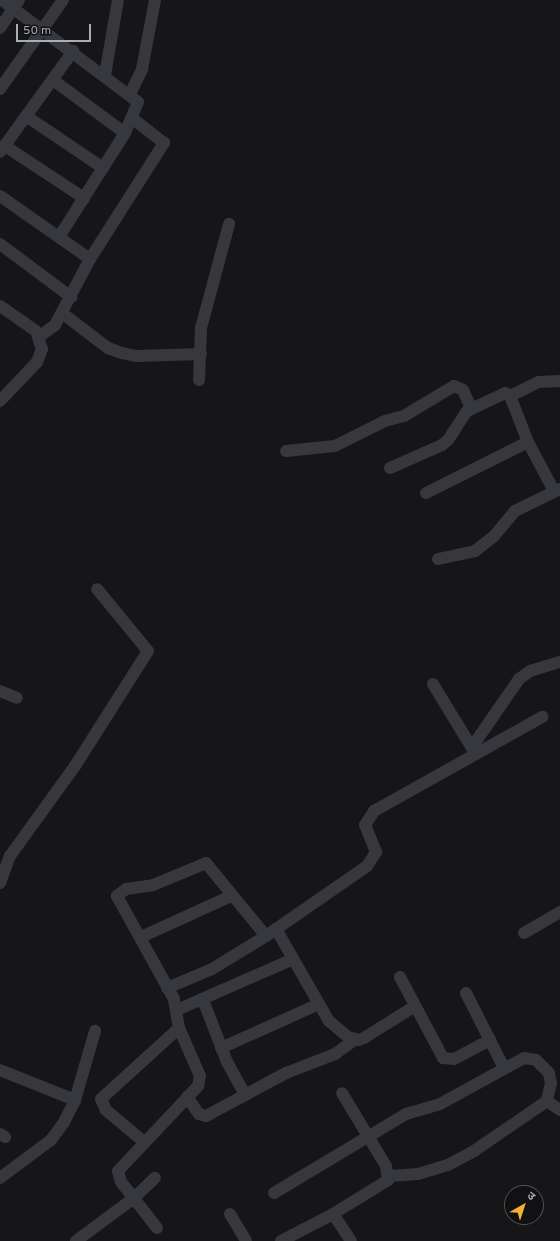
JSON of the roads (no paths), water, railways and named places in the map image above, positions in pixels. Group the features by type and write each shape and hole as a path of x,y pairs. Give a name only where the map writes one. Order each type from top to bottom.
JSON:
{"street":[{"path":"2,0 16,4 44,30 130,94 138,102 133,119 125,133 59,237"},
{"path":"0,89 44,30 63,0"},
{"path":"105,75 118,0"},
{"path":"130,94 142,70 155,0"},
{"path":"0,28 16,4"},
{"path":"73,52 2,149 84,198"},
{"path":"53,80 125,133"},
{"path":"26,116 103,168"},
{"path":"40,336 50,330 62,313 90,259 164,143 133,119"},
{"path":"0,196 90,259"},
{"path":"199,380 201,328 229,224"},
{"path":"0,244 71,297"},
{"path":"0,306 40,336 42,349 37,362 2,394"},
{"path":"62,313 108,348 122,353 136,356 201,354"},
{"path":"510,396 539,382 560,381"},
{"path":"286,451 335,446 385,421 404,416 454,386 463,390 471,408"},
{"path":"390,468 448,440 461,417 471,408 500,392 510,396 528,442 557,490 515,511 494,536 475,550 438,559"},
{"path":"426,493 528,442"},
{"path":"0,883 10,856 75,766 148,651 97,589"},
{"path":"474,750 519,679 530,670 560,662"},
{"path":"434,684 474,750"},
{"path":"0,690 18,698"},
{"path":"167,988 212,969 266,936 372,862 376,852 366,825 370,814 474,750 542,717"},
{"path":"157,1228 121,1182 118,1171 187,1097 201,1078 178,1028 176,1010 167,988 141,937 117,902 120,891 164,881 206,862 213,868 231,896 266,936"},
{"path":"141,937 231,896"},
{"path":"524,933 560,912"},
{"path":"276,929 329,1021 354,1040"},
{"path":"176,1010 203,1000 293,959"},
{"path":"400,977 439,1053 447,1060 490,1040"},
{"path":"466,993 504,1068"},
{"path":"203,1000 221,1048 245,1095"},
{"path":"221,1048 319,1004"},
{"path":"187,1097 199,1114 206,1116 286,1073 336,1054 354,1040 364,1038 415,1006"},
{"path":"144,1142 106,1110 101,1099 178,1028"},
{"path":"0,1178 51,1140 76,1100 95,1031"},
{"path":"274,1193 367,1135 420,1107 440,1104 524,1058 536,1060 551,1078 547,1101 474,1151 448,1164 418,1174 390,1176 381,1187 280,1241"},
{"path":"0,1070 76,1100"},
{"path":"342,1093 390,1176"},
{"path":"547,1101 560,1110"},
{"path":"76,1241 134,1198 155,1178"},
{"path":"230,1214 246,1241"},
{"path":"333,1214 351,1241"}]}
